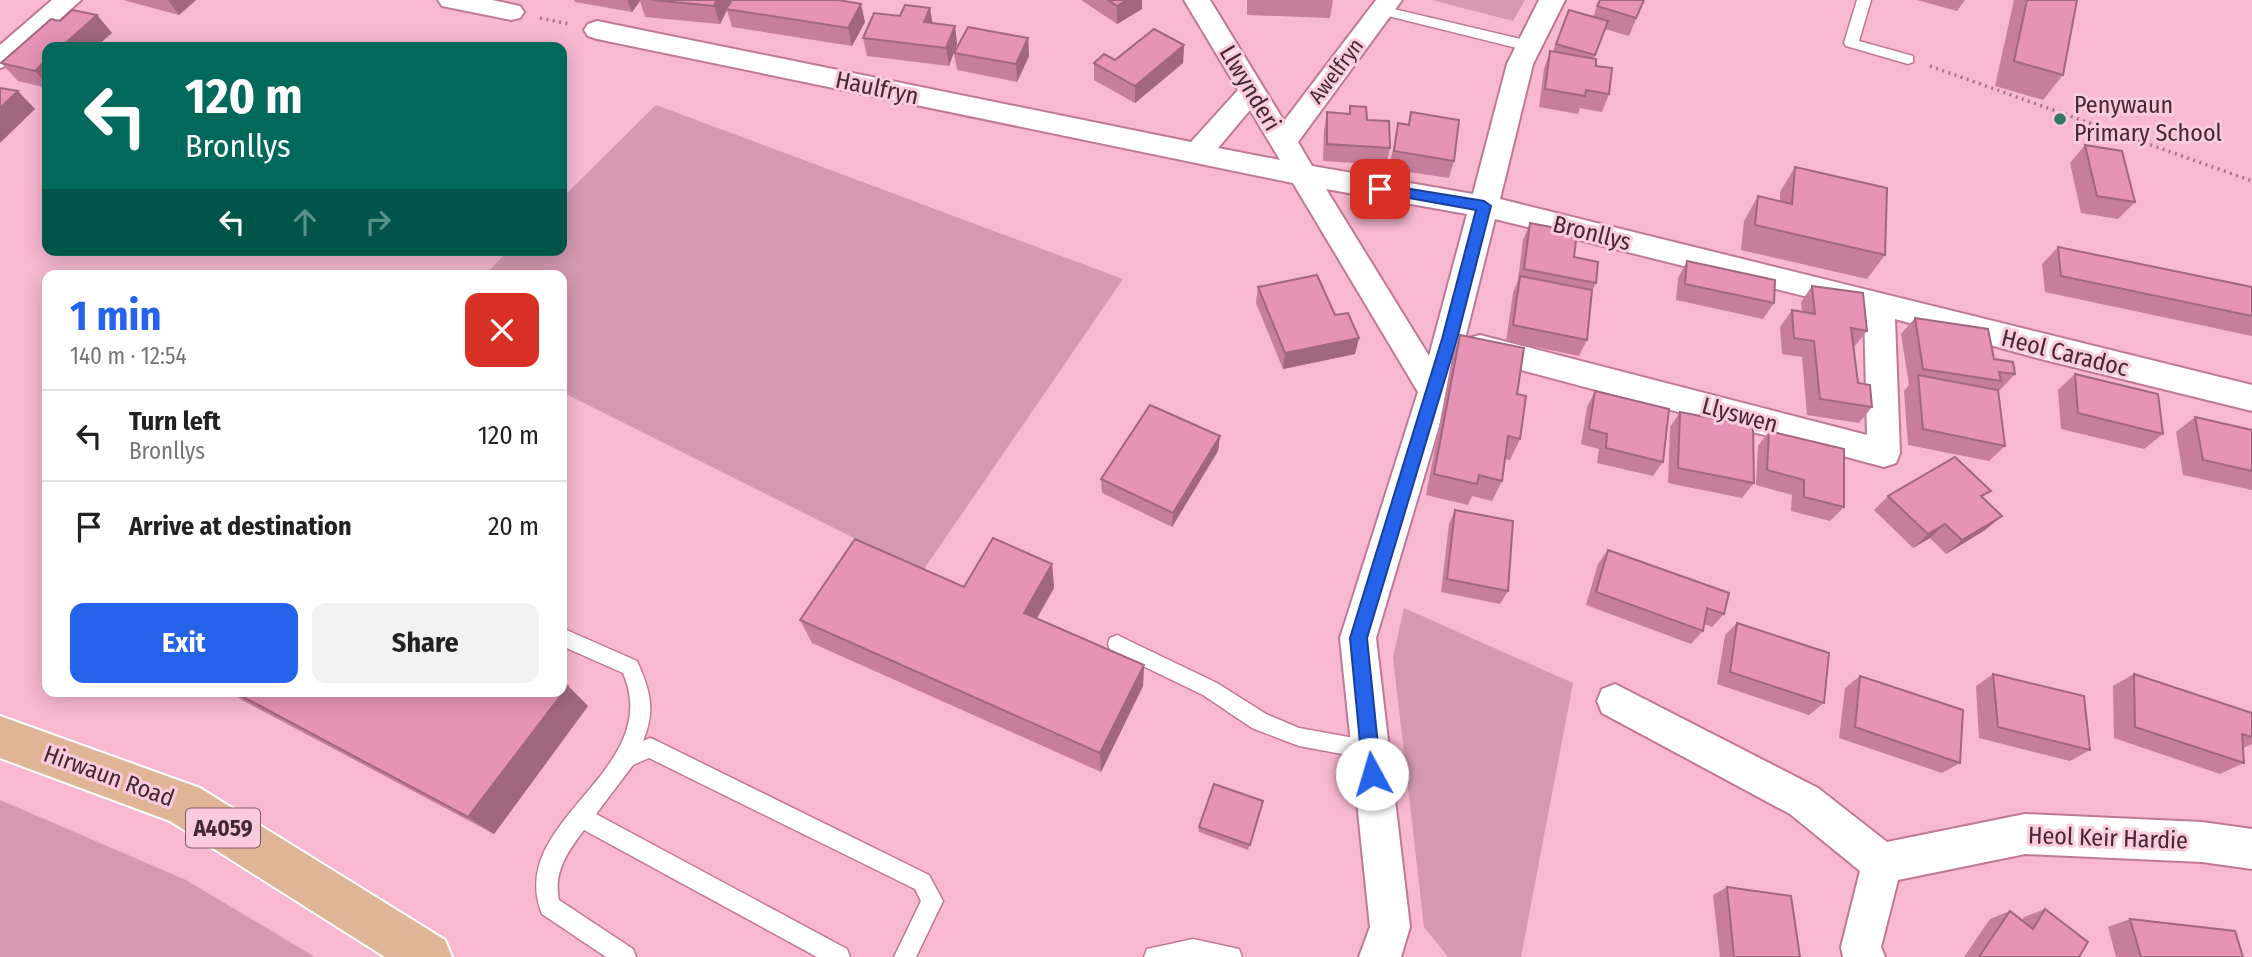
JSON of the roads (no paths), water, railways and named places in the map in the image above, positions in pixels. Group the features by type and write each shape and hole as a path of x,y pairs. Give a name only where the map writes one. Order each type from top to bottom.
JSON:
{"main road":[{"name":"Hirwaun Road","path":"0,737 184,804 429,957"}],"street":[{"path":"0,59 68,0"},
{"path":"451,0 511,12"},
{"name":"Llwynderi","path":"1196,0 1434,391"},
{"path":"1380,957 1390,927 1358,638 1450,339 1520,64 1552,0"},
{"name":"Awelfryn","path":"1283,142 1385,5"},
{"name":"Haulfryn","path":"597,30 1303,175"},
{"path":"1197,153 1252,91"},
{"name":"Bronllys","path":"1303,175 1484,206 1879,303"},
{"name":"Llyswen","path":"1450,339 1884,453 1879,303"},
{"name":"Heol Caradoc","path":"1879,303 2041,347 2252,398"},
{"path":"1615,701 1804,802 1882,863 1861,947 1864,957"},
{"name":"Heol Keir Hardie","path":"1882,863 2025,834 2202,842 2252,849"}],"lane":[{"path":"1864,0 1851,43 1908,59"},
{"path":"1385,5 1529,46"},
{"path":"567,639 631,667 643,696 642,721 626,758 555,851 546,887 550,906 625,957"},
{"path":"1117,644 1210,688 1259,721 1299,737 1369,749"},
{"path":"626,758 650,748 922,882 932,901 905,957"},
{"path":"580,817 839,957"},
{"path":"1155,957 1193,950 1231,957"}],"place":[{"name":"Penywaun Primary School","path":"2060,119"}]}
